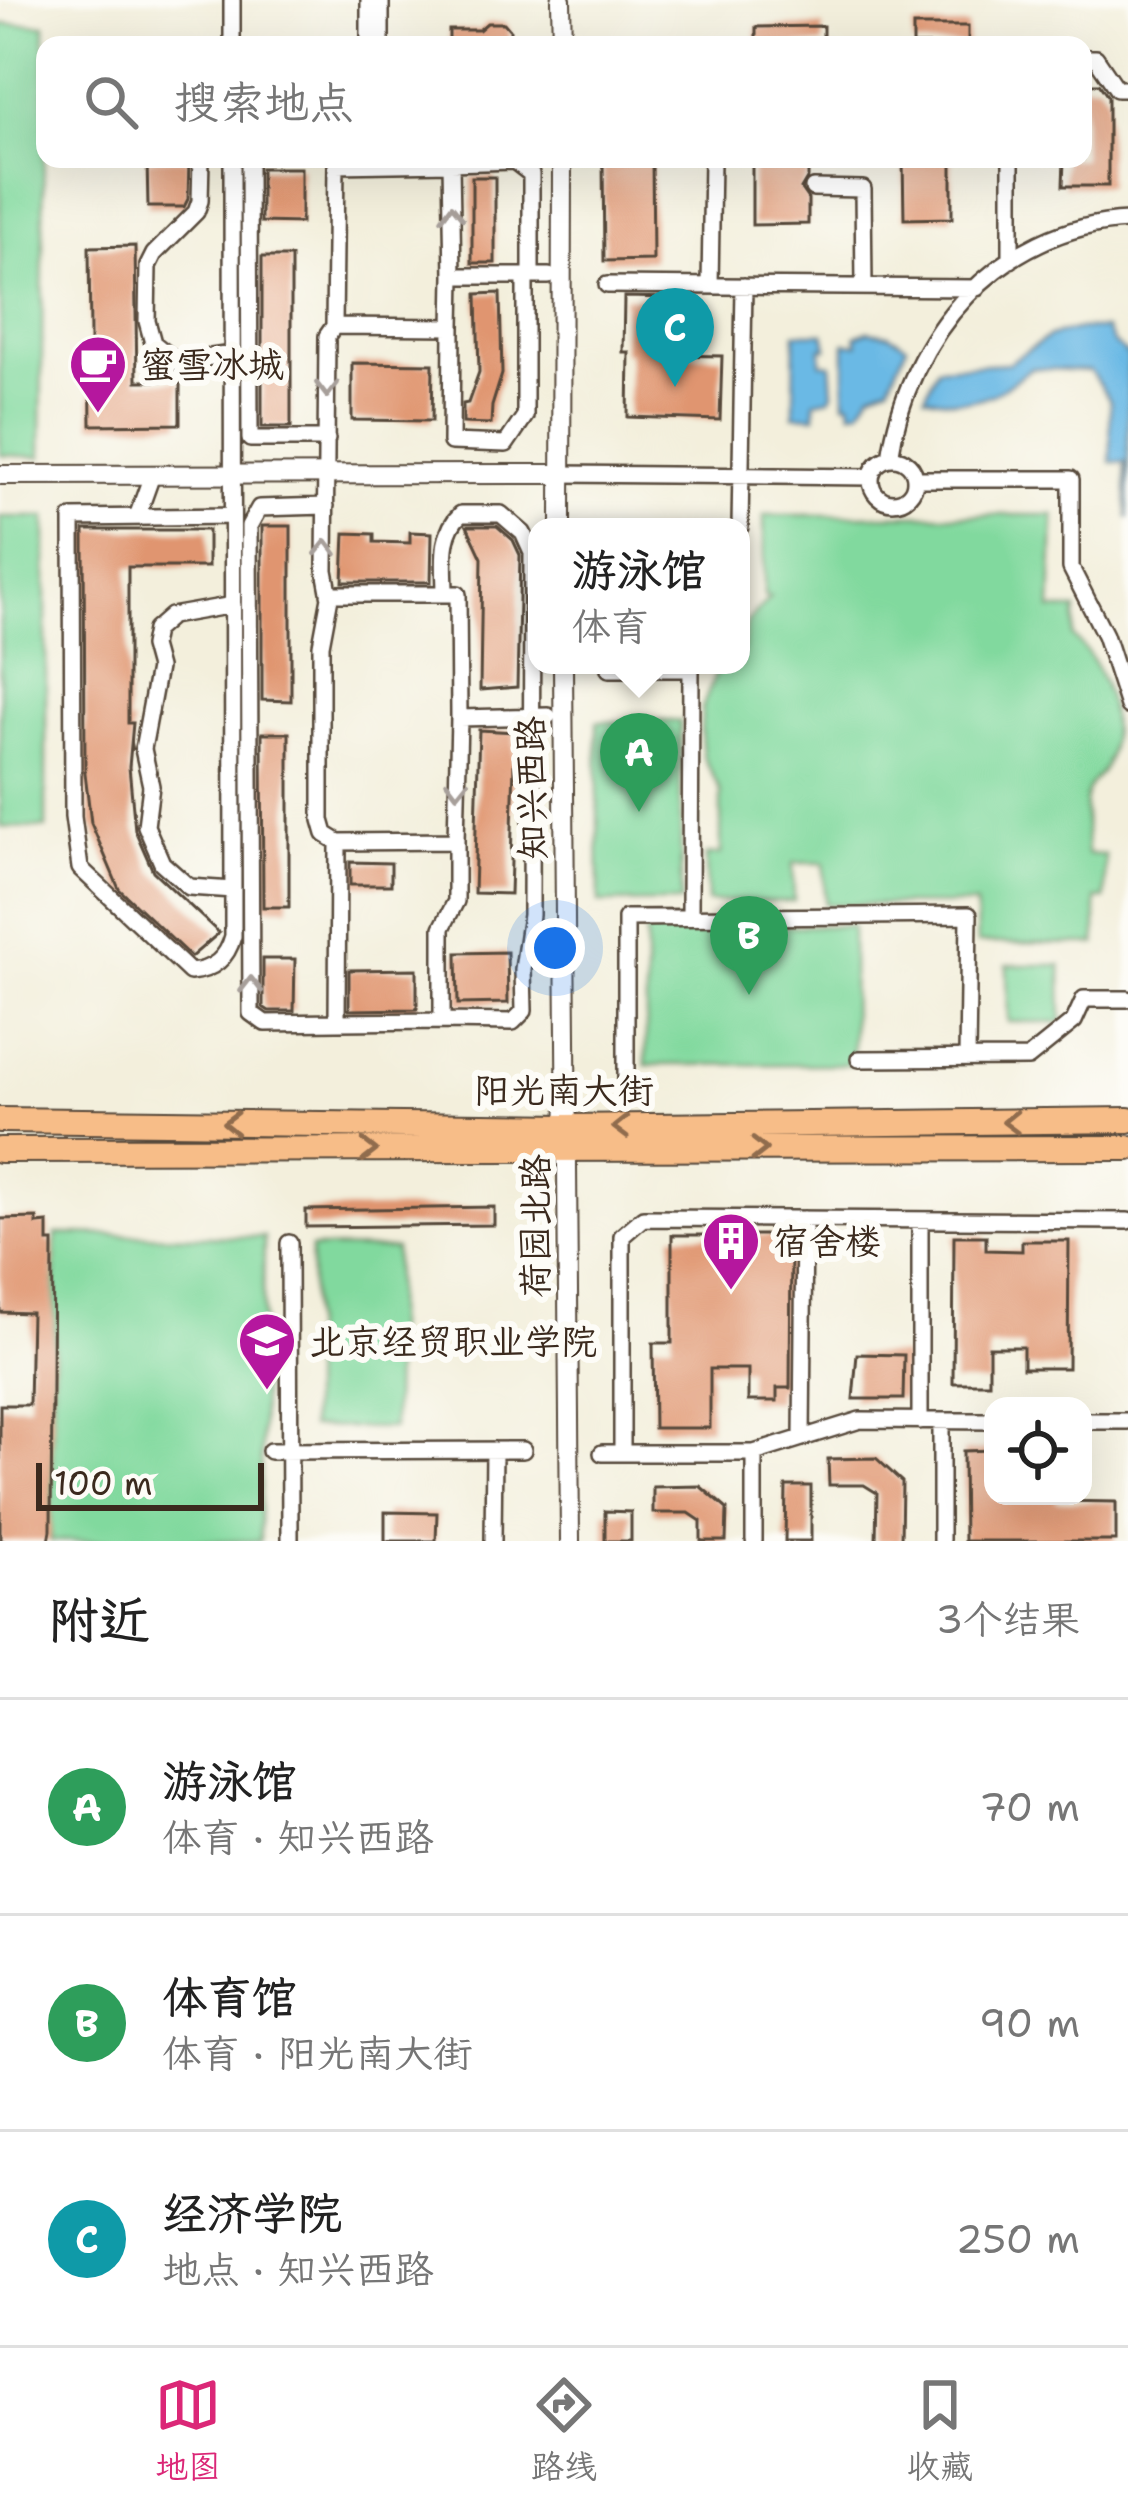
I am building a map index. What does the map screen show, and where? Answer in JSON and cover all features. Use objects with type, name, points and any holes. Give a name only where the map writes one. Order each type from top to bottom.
[{"type":"main road","name":"阳光南大街","points":[[0,1120],[567,1138],[1128,1148]]},
{"type":"main road","name":"阳光南大街","points":[[0,1150],[1128,1120]]},
{"type":"street","points":[[232,0],[232,36]]},
{"type":"street","points":[[369,0],[369,36]]},
{"type":"street","points":[[381,0],[381,36]]},
{"type":"street","points":[[561,0],[562,36]]},
{"type":"street","points":[[1092,58],[1117,89],[1128,89]]},
{"type":"street","points":[[200,168],[196,212],[148,266],[147,321],[153,343],[177,362],[232,354]]},
{"type":"street","points":[[232,168],[233,936],[230,950],[206,971],[190,972],[80,868],[73,817],[72,518],[232,516]]},
{"type":"street","points":[[249,168],[250,439],[328,439]]},
{"type":"street","points":[[336,168],[334,326],[327,336],[329,594],[321,645],[321,820],[325,834],[338,842],[456,841]]},
{"type":"street","points":[[451,168],[451,442],[506,444],[525,416],[535,276],[531,174],[523,168]]},
{"type":"street","points":[[561,518],[562,168]]},
{"type":"street","points":[[710,286],[712,168]]},
{"type":"street","points":[[1011,168],[1011,260]]},
{"type":"street","points":[[813,188],[863,189],[863,287]]},
{"type":"street","points":[[890,458],[895,422],[923,351],[946,318],[1011,260],[1044,242],[1078,229],[1128,221]]},
{"type":"street","points":[[453,276],[535,276]]},
{"type":"street","points":[[607,285],[977,288]]},
{"type":"street","points":[[740,518],[744,286]]},
{"type":"street","points":[[334,326],[452,327]]},
{"type":"street","points":[[890,458],[910,465],[915,479],[911,493],[892,502],[879,497],[871,477],[877,464],[890,458]]},
{"type":"street","points":[[0,475],[871,477]]},
{"type":"street","points":[[137,517],[152,475]]},
{"type":"street","points":[[915,479],[1071,479],[1071,568],[1110,647],[1128,706]]},
{"type":"street","points":[[326,506],[259,508],[249,526],[251,1013],[265,1023],[513,1022],[524,1011],[540,717],[538,674]]},
{"type":"street","points":[[445,594],[446,538],[461,514],[501,514],[523,533],[528,544]]},
{"type":"street","points":[[329,594],[458,594],[456,901],[442,928],[442,1021]]},
{"type":"street","points":[[233,605],[171,616],[155,630],[152,646],[158,668],[143,749],[151,786],[146,826],[162,862],[189,887],[233,890]]},
{"type":"street","name":"知兴西路","points":[[562,674],[567,1138]]},
{"type":"street","points":[[690,674],[690,917]]},
{"type":"street","points":[[459,718],[540,717]]},
{"type":"street","points":[[337,1022],[338,842]]},
{"type":"street","points":[[626,1083],[626,918],[969,915],[968,1058]]},
{"type":"street","points":[[860,1059],[1028,1058],[1074,1021],[1084,999],[1128,999]]},
{"type":"street","name":"荷园北路","points":[[567,1138],[570,1541]]},
{"type":"street","points":[[622,1453],[622,1236],[643,1218],[1128,1221]]},
{"type":"street","points":[[802,1438],[804,1219]]},
{"type":"street","points":[[920,1220],[920,1421]]},
{"type":"street","points":[[290,1243],[290,1541]]},
{"type":"street","points":[[602,1453],[754,1453],[860,1420],[984,1421]]},
{"type":"street","points":[[941,1421],[941,1541]]},
{"type":"street","points":[[1092,1421],[1128,1421]]},
{"type":"street","points":[[493,1541],[494,1450]]},
{"type":"street","points":[[270,1451],[523,1450]]},
{"type":"street","points":[[754,1453],[754,1541]]},
{"type":"green space","points":[[0,24],[45,25],[45,36],[36,36],[36,168],[44,168],[41,457],[0,455]]},
{"type":"green space","points":[[764,515],[1054,515],[1051,610],[1076,610],[1073,637],[1102,679],[1111,714],[1110,750],[1085,803],[1087,854],[1105,855],[1105,899],[1096,899],[1096,944],[977,943],[976,905],[825,904],[824,863],[793,863],[794,901],[707,902],[706,855],[721,854],[721,792],[703,756],[702,708],[715,674],[750,674],[750,619],[770,597],[764,596]]},
{"type":"green space","points":[[0,517],[46,517],[46,828],[0,827]]},
{"type":"green space","points":[[680,721],[681,902],[599,903],[597,722]]},
{"type":"green space","points":[[852,926],[853,1064],[646,1065],[646,927]]},
{"type":"green space","points":[[1007,965],[1061,965],[1062,1022],[1008,1022]]},
{"type":"green space","points":[[56,1234],[264,1237],[260,1541],[51,1541]]},
{"type":"green space","points":[[311,1248],[395,1249],[393,1428],[310,1427]]},
{"type":"water","points":[[1106,329],[1128,355],[1128,519],[1125,462],[1111,462],[1110,401],[1090,371],[1031,368],[982,398],[957,401],[925,396],[938,367],[1008,363],[1050,336]]},
{"type":"water","points":[[868,331],[888,334],[907,345],[889,385],[871,392],[860,410],[851,411],[850,402],[845,402],[845,343],[858,344],[856,336]]},
{"type":"water","points":[[795,333],[824,333],[827,348],[821,348],[821,363],[831,364],[833,393],[815,401],[815,416],[794,415]]},
{"type":"building","points":[[487,23],[504,23],[510,36],[449,36],[449,30],[479,30]]},
{"type":"building","points":[[823,26],[823,36],[756,36],[756,27]]},
{"type":"building","points":[[913,26],[968,26],[968,36],[913,36]]},
{"type":"building","points":[[1092,84],[1099,84],[1108,97],[1108,186],[1063,186],[1064,168],[1092,168]]},
{"type":"building","points":[[147,168],[189,168],[184,207],[148,207]]},
{"type":"building","points":[[261,168],[301,168],[301,223],[261,222]]},
{"type":"building","points":[[603,168],[652,168],[653,260],[604,261]]},
{"type":"building","points":[[752,168],[808,168],[801,189],[808,199],[808,224],[752,225]]},
{"type":"building","points":[[903,168],[952,168],[952,218],[904,219]]},
{"type":"building","points":[[472,177],[495,177],[495,263],[472,263]]},
{"type":"building","points":[[135,246],[137,381],[180,381],[180,424],[91,425],[89,247]]},
{"type":"building","points":[[262,257],[291,257],[291,427],[262,427]]},
{"type":"building","points":[[500,293],[502,374],[491,424],[463,423],[463,404],[468,403],[479,372],[477,294]]},
{"type":"building","points":[[624,297],[671,298],[670,355],[722,356],[720,420],[628,417]]},
{"type":"building","points":[[352,363],[433,364],[432,421],[352,420]]},
{"type":"building","points":[[262,526],[291,526],[291,701],[262,700]]},
{"type":"building","points":[[467,526],[497,526],[513,540],[520,555],[517,687],[480,690],[482,558]]},
{"type":"building","points":[[84,530],[208,530],[208,567],[128,567],[128,723],[133,723],[129,767],[135,830],[153,871],[219,933],[191,957],[119,889],[91,823],[85,773]]},
{"type":"building","points":[[410,532],[432,533],[431,582],[343,582],[345,533],[374,534],[374,542],[410,543]]},
{"type":"building","points":[[479,730],[515,732],[510,894],[474,893]]},
{"type":"building","points":[[262,733],[289,733],[289,907],[263,907]]},
{"type":"building","points":[[350,862],[391,863],[391,885],[350,885]]},
{"type":"building","points":[[507,952],[508,1003],[458,1004],[457,953]]},
{"type":"building","points":[[263,959],[295,959],[294,1011],[263,1007]]},
{"type":"building","points":[[417,969],[417,1009],[349,1010],[349,970]]},
{"type":"building","points":[[494,1207],[494,1225],[306,1227],[306,1210]]},
{"type":"building","points":[[37,1218],[37,1224],[48,1223],[48,1242],[53,1242],[51,1530],[49,1541],[0,1541],[0,1405],[29,1405],[31,1313],[0,1312],[0,1219]]},
{"type":"building","name":"宿舍楼","points":[[672,1235],[775,1235],[775,1242],[791,1242],[790,1388],[777,1388],[777,1401],[748,1401],[748,1369],[710,1369],[710,1428],[654,1428],[653,1343],[672,1343]]},
{"type":"building","points":[[954,1236],[986,1236],[986,1250],[1022,1251],[1022,1241],[1069,1241],[1068,1368],[1023,1368],[1023,1347],[989,1347],[989,1383],[953,1383]]},
{"type":"building","points":[[857,1354],[904,1355],[903,1399],[853,1399]]},
{"type":"building","points":[[984,1450],[984,1505],[1116,1502],[1116,1541],[964,1541],[963,1451]]},
{"type":"building","points":[[876,1458],[902,1482],[901,1541],[876,1541],[877,1493],[864,1485],[829,1485],[828,1459]]},
{"type":"building","points":[[700,1486],[727,1509],[726,1541],[701,1541],[701,1521],[689,1513],[653,1513],[653,1487]]},
{"type":"building","points":[[786,1486],[811,1486],[811,1541],[785,1541]]},
{"type":"building","points":[[605,1511],[631,1512],[631,1541],[605,1541]]},
{"type":"building","points":[[385,1512],[437,1513],[436,1541],[385,1541]]},
{"type":"place","name":"经济学院","points":[[675,387]]},
{"type":"place","name":"蜜雪冰城","points":[[98,415]]},
{"type":"place","name":"游泳馆","points":[[639,812]]},
{"type":"place","name":"体育馆","points":[[749,995]]},
{"type":"place","name":"宿舍楼","points":[[731,1292]]},
{"type":"place","name":"北京经贸职业学院","points":[[267,1392]]}]
